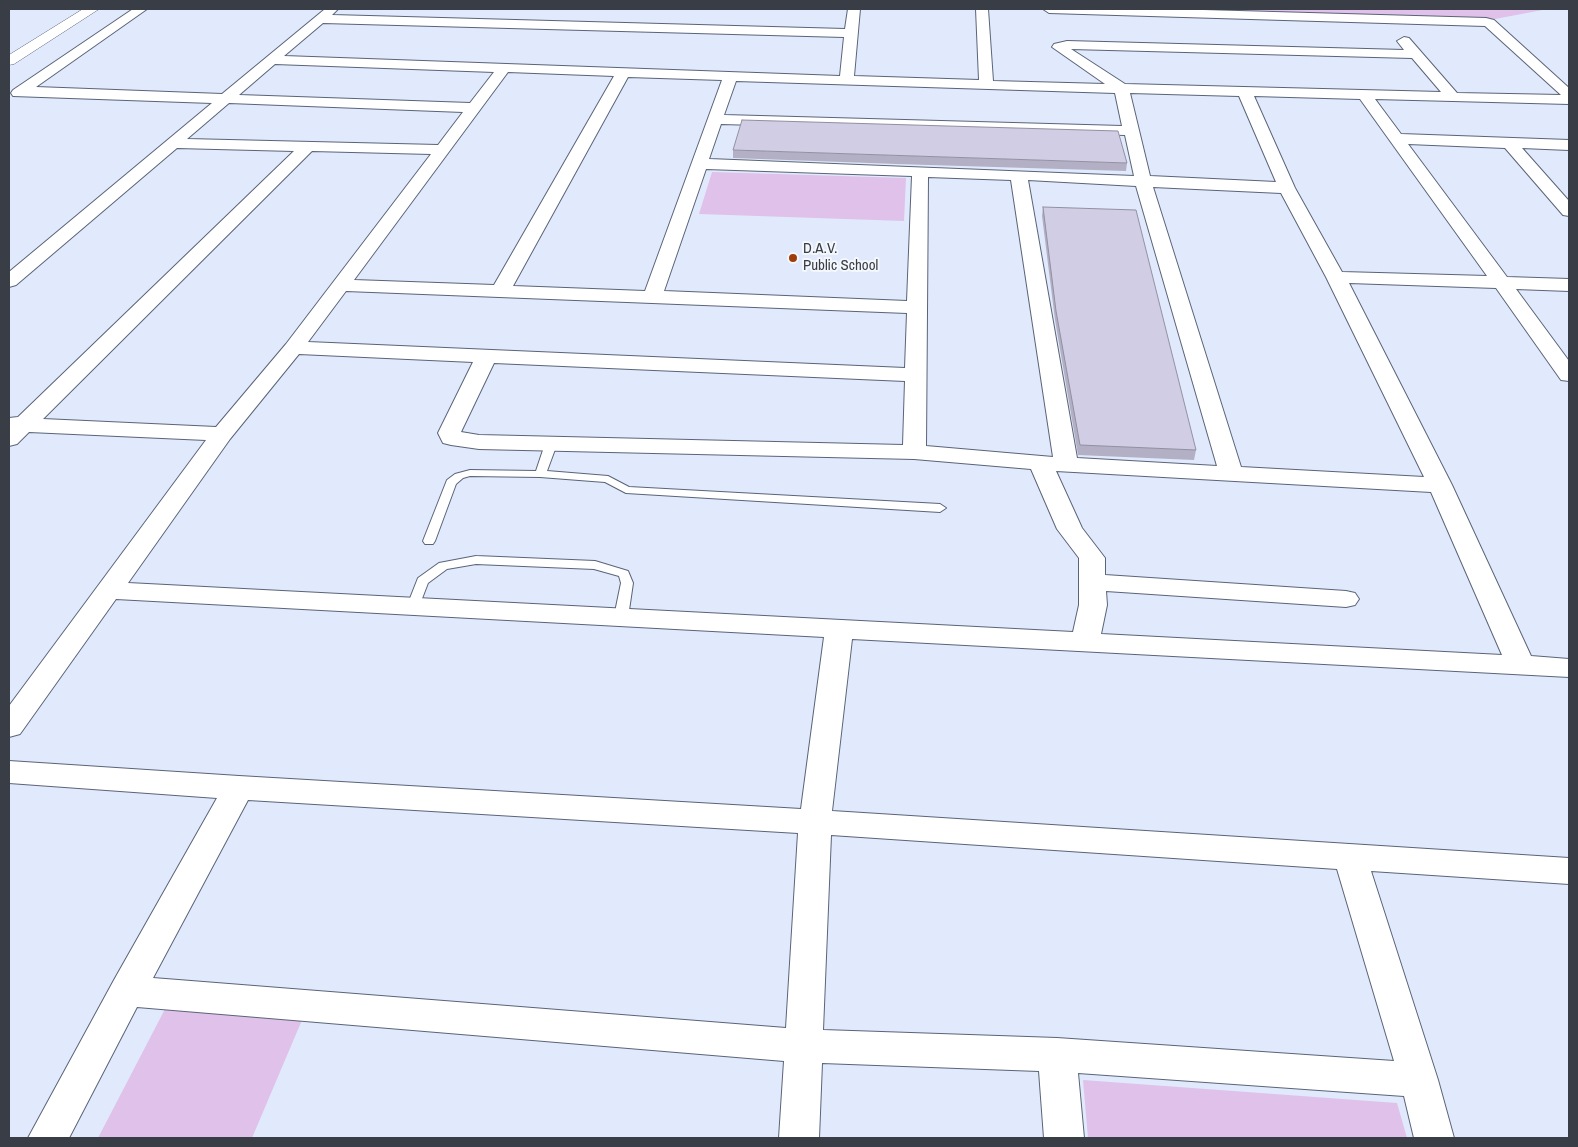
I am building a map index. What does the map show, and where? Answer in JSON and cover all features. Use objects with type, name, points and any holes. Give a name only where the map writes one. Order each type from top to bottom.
[{"type":"street","points":[[9,47],[70,9]]},
{"type":"street","points":[[9,61],[92,9]]},
{"type":"street","points":[[15,95],[140,9]]},
{"type":"street","points":[[846,80],[854,9]]},
{"type":"street","points":[[982,9],[986,85]]},
{"type":"street","points":[[1049,9],[1386,18],[1490,23],[1569,95]]},
{"type":"street","points":[[1092,10],[1097,36]]},
{"type":"street","points":[[9,281],[326,14],[851,33]]},
{"type":"street","points":[[1386,18],[1414,54],[1454,97]]},
{"type":"street","points":[[1231,473],[1143,180],[1121,88],[1059,48],[1097,36],[1414,54]]},
{"type":"street","points":[[272,60],[986,85],[1569,100]]},
{"type":"street","points":[[9,727],[222,434],[293,348],[505,68]]},
{"type":"street","points":[[500,292],[624,71]]},
{"type":"street","points":[[652,297],[731,75]]},
{"type":"street","points":[[1245,92],[1287,188],[1336,277],[1440,485],[1521,665]]},
{"type":"street","points":[[15,95],[226,99],[474,108]]},
{"type":"street","points":[[1365,96],[1569,375]]},
{"type":"street","points":[[715,119],[1131,131]]},
{"type":"street","points":[[1396,139],[1569,146]]},
{"type":"street","points":[[172,144],[442,150]]},
{"type":"street","points":[[1510,144],[1549,186],[1569,211]]},
{"type":"street","points":[[13,430],[307,147]]},
{"type":"street","points":[[699,164],[1143,180],[1287,188]]},
{"type":"street","points":[[914,452],[920,172]]},
{"type":"street","points":[[1019,175],[1066,465]]},
{"type":"street","points":[[1549,186],[1569,187]]},
{"type":"street","points":[[1336,277],[1569,285]]},
{"type":"street","points":[[340,285],[917,307]]},
{"type":"street","points":[[1542,339],[1569,340]]},
{"type":"street","points":[[293,348],[916,375]]},
{"type":"street","points":[[487,356],[450,436],[455,439],[479,442],[914,452],[1066,465],[1440,485]]},
{"type":"street","points":[[13,430],[222,434]]},
{"type":"street","points":[[1040,463],[1070,529],[1092,558],[1093,605],[1085,642]]},
{"type":"street","points":[[1092,582],[1346,599]]},
{"type":"street","points":[[109,590],[1569,668]]},
{"type":"street","points":[[799,1138],[815,822],[839,629]]},
{"type":"street","points":[[9,772],[1569,871]]},
{"type":"street","points":[[48,1138],[239,788]]},
{"type":"street","points":[[1350,857],[1419,1080],[1434,1138]]},
{"type":"street","points":[[127,991],[803,1046],[1057,1055],[1419,1080]]},
{"type":"street","points":[[1057,1055],[1064,1138]]},
{"type":"lane","points":[[540,474],[551,444]]},
{"type":"lane","points":[[429,541],[451,482],[459,476],[470,473],[540,474],[608,479],[626,490],[940,508]]},
{"type":"lane","points":[[412,606],[422,580],[443,566],[476,560],[595,565],[624,574],[627,583],[621,617]]},
{"type":"shaded area","points":[[1110,9],[1548,9],[1495,19]]},
{"type":"shaded area","points":[[712,172],[906,178],[904,221],[699,214]]},
{"type":"shaded area","points":[[165,1009],[302,1020],[252,1138],[98,1138]]},
{"type":"shaded area","points":[[1083,1080],[1397,1103],[1407,1138],[1088,1138]]},
{"type":"building","points":[[742,120],[1118,131],[1127,163],[733,150]]},
{"type":"building","points":[[1043,207],[1136,210],[1196,450],[1080,445],[1056,311]]},
{"type":"place","name":"D.A.V. Public School","points":[[793,258]]}]
